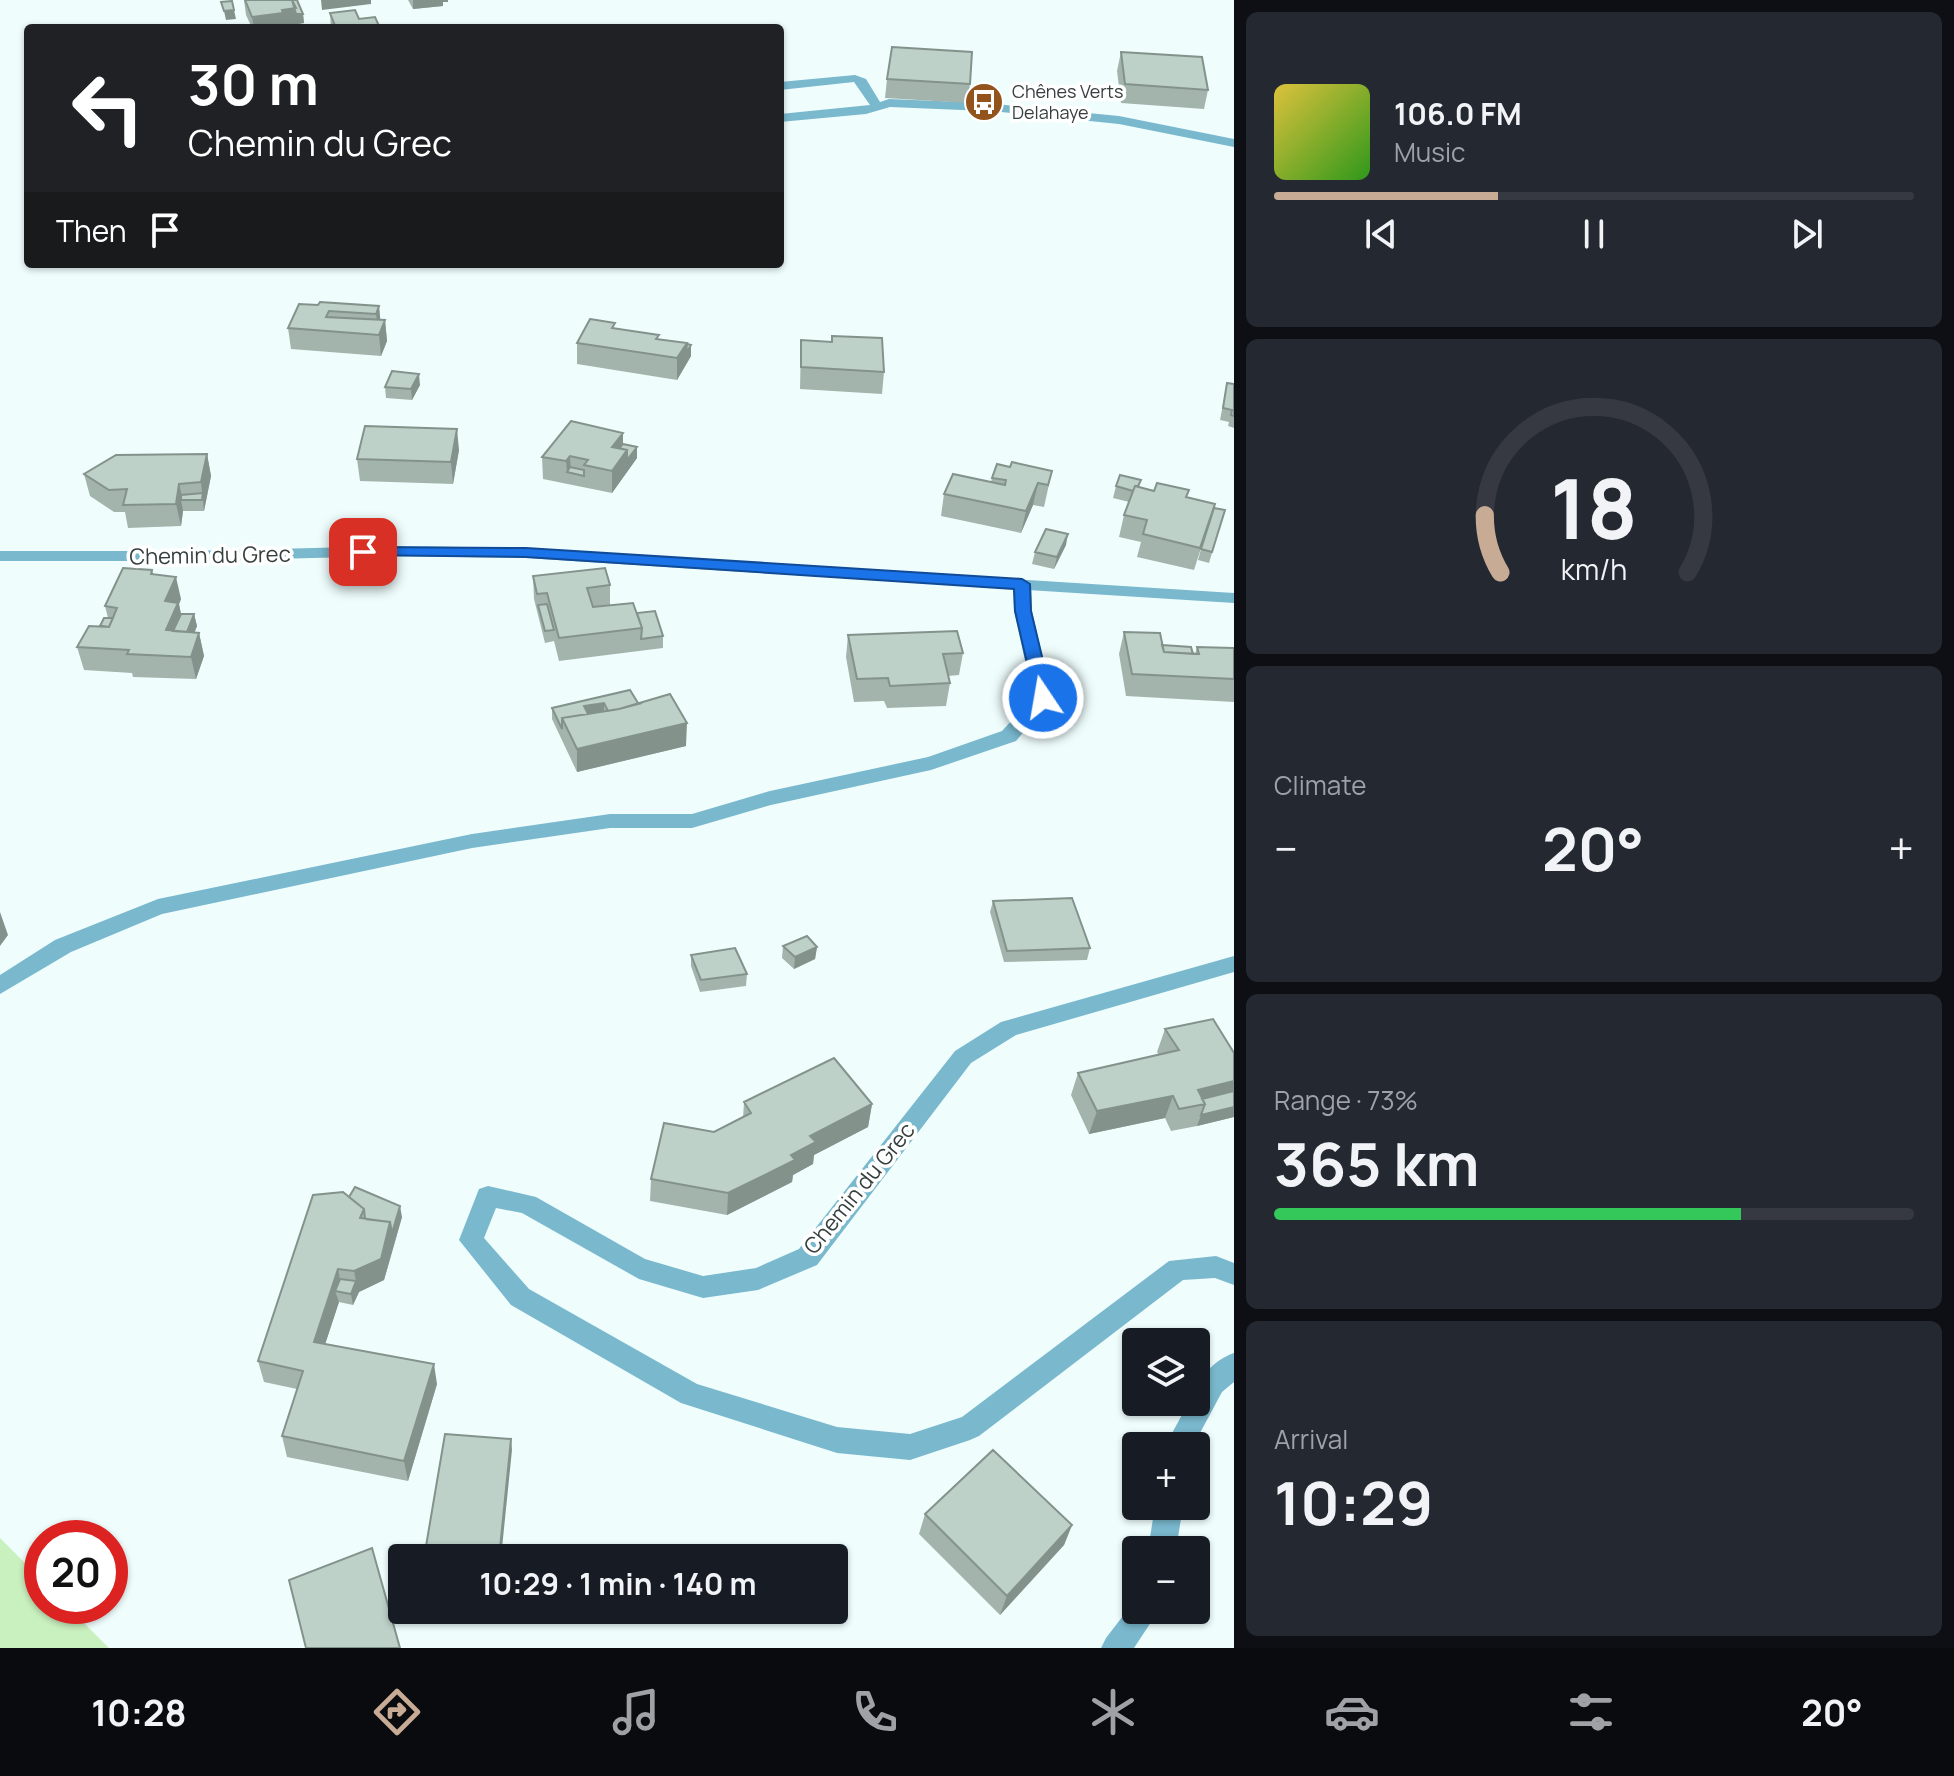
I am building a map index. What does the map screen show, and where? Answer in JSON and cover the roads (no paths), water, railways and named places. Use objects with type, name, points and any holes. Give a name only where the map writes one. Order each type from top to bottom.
[{"type":"street","points":[[784,86],[855,78],[862,81],[876,105]]},
{"type":"street","points":[[784,118],[866,110],[889,103],[986,107],[1119,120],[1234,143]]},
{"type":"street","name":"Chemin du Grec","points":[[0,556],[190,556],[392,551],[526,553],[1234,598]]},
{"type":"street","points":[[0,986],[63,946],[158,907],[472,841],[610,821],[692,821],[770,798],[931,763],[1009,736],[1043,698],[1023,611],[1022,584]]},
{"type":"street","name":"Chemin du Grec","points":[[1234,964],[1009,1028],[963,1057],[808,1257],[758,1279],[703,1287],[639,1268],[527,1204],[488,1196],[471,1240],[520,1297],[690,1394],[837,1440],[910,1447],[970,1427],[1178,1269],[1216,1267],[1234,1274]]},
{"type":"street","points":[[1187,1432],[1213,1383],[1234,1365]]},
{"type":"street","points":[[1116,1648],[1134,1624]]},
{"type":"place","name":"Chênes Verts Delahaye","points":[[984,102]]}]
